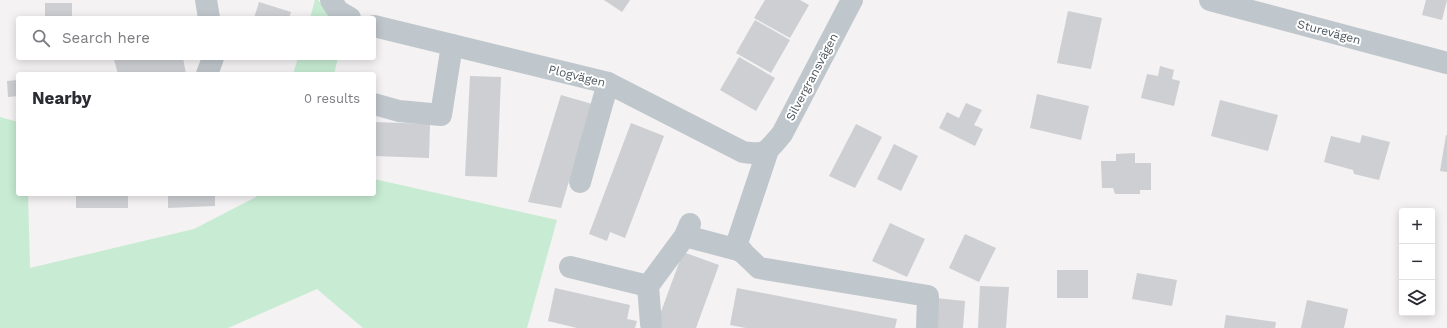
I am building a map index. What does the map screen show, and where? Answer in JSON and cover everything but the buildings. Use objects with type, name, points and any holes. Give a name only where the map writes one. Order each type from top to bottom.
[{"type":"street","points":[[206,0],[209,16]]},
{"type":"street","name":"Silvergransvägen","points":[[768,150],[782,134],[852,0]]},
{"type":"street","name":"Sturevägen","points":[[1210,0],[1447,63]]},
{"type":"street","name":"Plogvägen","points":[[376,26],[608,83],[743,152],[758,154],[768,150]]},
{"type":"street","points":[[376,105],[399,111],[441,115],[452,45]]},
{"type":"street","points":[[208,72],[212,60]]},
{"type":"street","points":[[580,182],[608,83]]},
{"type":"street","points":[[768,150],[736,246],[759,268],[928,296],[927,328]]},
{"type":"street","points":[[651,324],[648,286],[688,230],[742,251]]},
{"type":"street","points":[[570,267],[648,286]]},
{"type":"green space","points":[[315,0],[318,0],[331,16],[311,16]]},
{"type":"green space","points":[[297,60],[338,60],[334,72],[294,72]]},
{"type":"green space","points":[[0,117],[16,121],[16,196],[28,196],[30,268],[194,229],[256,196],[376,196],[376,179],[557,220],[527,328],[363,328],[317,289],[228,328],[0,328]]}]
